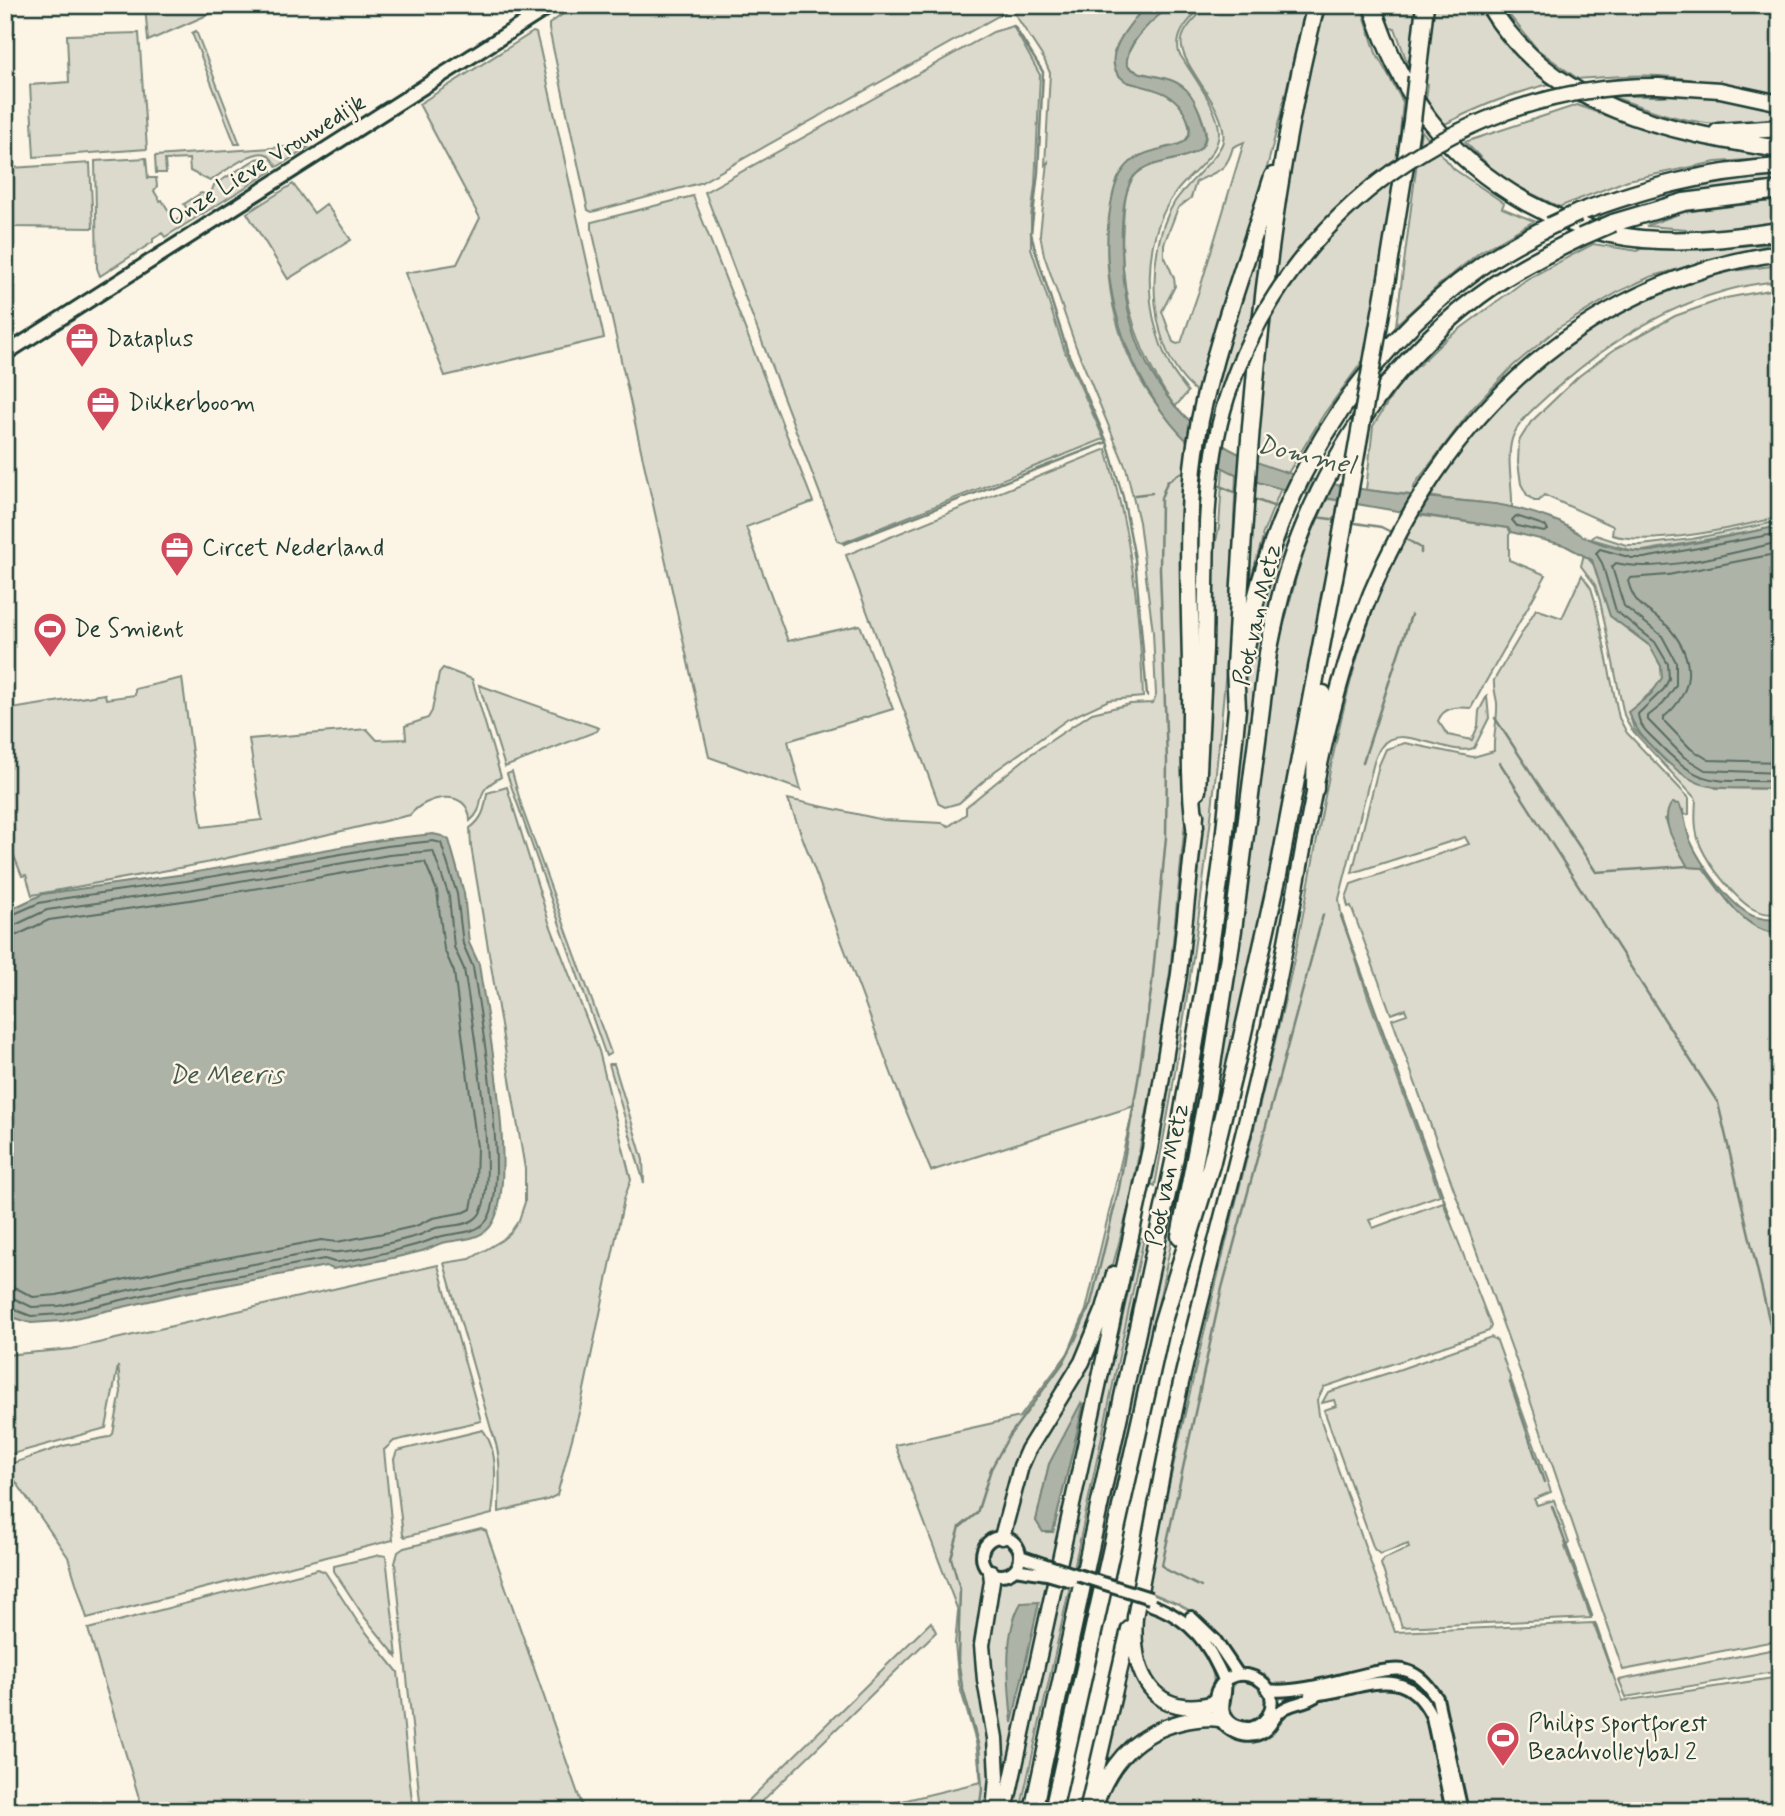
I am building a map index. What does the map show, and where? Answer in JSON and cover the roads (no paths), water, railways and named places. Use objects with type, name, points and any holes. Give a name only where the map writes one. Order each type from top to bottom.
[{"type":"highway","points":[[1033,1811],[1175,1157],[1215,911],[1237,709],[1235,667],[1244,522],[1264,286],[1287,134],[1316,5]]},
{"type":"highway","points":[[1372,5],[1389,51],[1416,102],[1452,149],[1492,182],[1540,210],[1611,235],[1687,241],[1748,237],[1780,231]]},
{"type":"highway","points":[[1053,1811],[1162,1324],[1211,1165],[1280,862],[1337,562],[1403,188],[1425,5]]},
{"type":"highway","points":[[1489,5],[1519,45],[1555,79],[1592,100],[1624,114],[1710,138],[1780,149]]},
{"type":"highway","name":"Poot van Metz","points":[[1133,1227],[1150,1149],[1179,974],[1195,826],[1205,649],[1209,488],[1227,398],[1262,318],[1287,277],[1315,241],[1343,212],[1404,163],[1482,120],[1535,102],[1573,93],[1615,88],[1659,86],[1720,90],[1780,103]]},
{"type":"highway","points":[[1681,129],[1727,132],[1780,128]]},
{"type":"highway","points":[[1195,826],[1191,793],[1188,595],[1189,500],[1197,439],[1225,323],[1287,134]]},
{"type":"highway","name":"Poot van Metz","points":[[1237,709],[1251,618],[1275,535],[1299,480],[1332,423],[1380,358],[1426,310],[1482,266],[1513,246],[1578,213],[1627,194],[1673,181],[1737,170],[1780,167]]},
{"type":"highway","name":"Poot van Metz","points":[[1162,1324],[1216,1042],[1268,653],[1277,608],[1298,539],[1321,490],[1356,430],[1394,376],[1460,311],[1497,283],[1539,257],[1613,223],[1684,202],[1780,190]]},
{"type":"highway","points":[[1748,237],[1780,239]]},
{"type":"highway","points":[[1215,1703],[1190,1708],[1168,1702],[1149,1686],[1139,1667],[1134,1636],[1135,1617],[1180,1388],[1269,1028],[1315,789],[1359,625],[1383,567],[1428,483],[1496,397],[1538,359],[1596,317],[1657,287],[1727,264],[1780,253]]},
{"type":"highway","points":[[1315,789],[1316,742],[1337,601],[1337,562]]},
{"type":"highway","points":[[1002,1537],[1021,1466],[1082,1362],[1133,1227]]},
{"type":"highway","points":[[1005,1811],[1133,1227]]},
{"type":"highway","points":[[1087,1811],[1154,1522]]},
{"type":"highway","points":[[991,1572],[992,1581],[982,1644],[995,1738],[997,1777],[994,1811]]},
{"type":"highway","points":[[1094,1811],[1112,1768],[1138,1741],[1155,1731],[1176,1724],[1197,1719],[1223,1718]]},
{"type":"main road","name":"Onze Lieve Vrouwedijk","points":[[5,354],[552,5]]},
{"type":"street","points":[[1015,1569],[1020,1556],[1016,1544],[1002,1537],[991,1540],[982,1553],[984,1564],[991,1572],[1006,1574],[1015,1569],[1048,1570]]},
{"type":"street","points":[[1020,1556],[1048,1570],[1176,1607],[1202,1627],[1226,1654],[1238,1674]]},
{"type":"street","points":[[1149,1601],[1189,1624],[1214,1659],[1226,1688],[1223,1718]]},
{"type":"street","points":[[1268,1689],[1307,1686],[1389,1669],[1404,1670],[1418,1676],[1437,1698],[1442,1713],[1462,1811]]},
{"type":"street","points":[[1238,1674],[1257,1677],[1268,1689],[1275,1711],[1270,1727],[1251,1736],[1231,1731],[1215,1703],[1217,1690],[1224,1681],[1238,1674]]},
{"type":"street","points":[[1275,1711],[1317,1695],[1375,1682],[1400,1684],[1418,1695],[1432,1717],[1452,1811]]},
{"type":"water","points":[[1147,5],[1174,5],[1136,39],[1127,57],[1127,65],[1140,73],[1166,78],[1183,87],[1198,108],[1205,138],[1201,148],[1192,154],[1152,165],[1141,170],[1132,179],[1127,191],[1122,224],[1122,262],[1128,309],[1148,367],[1180,411],[1220,443],[1267,466],[1319,481],[1374,491],[1513,508],[1559,522],[1589,539],[1622,549],[1657,550],[1780,526],[1780,789],[1727,788],[1700,784],[1672,767],[1644,738],[1628,712],[1651,694],[1662,678],[1661,666],[1650,646],[1610,616],[1592,560],[1564,545],[1511,532],[1508,528],[1362,505],[1250,480],[1201,453],[1171,423],[1147,388],[1128,350],[1116,312],[1107,253],[1109,214],[1120,175],[1130,163],[1142,155],[1177,145],[1185,141],[1190,132],[1187,118],[1177,102],[1163,92],[1127,82],[1118,74],[1114,64],[1114,54],[1124,32]]},
{"type":"water","points":[[1672,803],[1679,804],[1690,840],[1717,883],[1744,911],[1760,918],[1780,920],[1780,933],[1767,932],[1756,927],[1727,900],[1703,868],[1688,867],[1668,827],[1668,810]]},
{"type":"water","name":"De Meeris","points":[[433,834],[449,840],[464,893],[469,943],[479,964],[495,1070],[500,1110],[502,1184],[497,1212],[487,1230],[471,1238],[442,1243],[389,1259],[333,1269],[326,1266],[184,1293],[62,1321],[31,1323],[12,1317],[5,1310],[5,912],[43,894]]},
{"type":"water","points":[[1081,1403],[1083,1407],[1053,1532],[1043,1532],[1036,1521],[1049,1464]]},
{"type":"water","points":[[1039,1602],[1012,1723],[1008,1661],[1011,1630],[1021,1603]]},
{"type":"waterway","points":[[1014,26],[1043,72],[1038,172],[1031,233],[1068,353],[1107,442],[1123,497],[1135,559],[1147,696]]},
{"type":"waterway","points":[[844,544],[1107,442]]},
{"type":"waterway","points":[[979,1811],[982,1789],[979,1747],[962,1686],[958,1660],[960,1589],[951,1558],[960,1527],[977,1513],[991,1469],[1009,1436],[1063,1363],[1075,1340],[1091,1303],[1119,1188],[1152,984],[1166,837],[1167,760],[1160,569],[1161,498],[1167,482],[1180,473],[1186,473]]},
{"type":"waterway","points":[[1215,484],[1241,495]]},
{"type":"waterway","points":[[1135,495],[1152,493]]},
{"type":"waterway","points":[[1251,498],[1281,509]]},
{"type":"waterway","points":[[1315,517],[1339,520]]},
{"type":"waterway","points":[[1349,522],[1381,527],[1393,533]]},
{"type":"waterway","points":[[1403,537],[1421,548],[1421,553]]},
{"type":"waterway","points":[[1363,762],[1411,615]]},
{"type":"waterway","points":[[1495,718],[1596,872],[1688,866]]},
{"type":"waterway","points":[[1500,763],[1718,1103],[1780,1366]]},
{"type":"waterway","points":[[1201,1587],[1162,1565],[1222,1288],[1323,915]]},
{"type":"waterway","points":[[1341,916],[1451,1219]]},
{"type":"waterway","points":[[1510,1382],[1544,1482]]},
{"type":"waterway","points":[[1552,1506],[1592,1616]]},
{"type":"waterway","points":[[1595,1623],[1612,1673]]},
{"type":"place","name":"Dataplus","points":[[82,369]]},
{"type":"place","name":"Dikkerboom","points":[[103,433]]},
{"type":"place","name":"Circet Nederland","points":[[177,578]]},
{"type":"place","name":"De Smient","points":[[50,659]]},
{"type":"place","name":"Philips sportforest Beachvolleybal 2","points":[[1503,1768]]},
{"type":"water label","name":"Dommel","points":[[1306,456]]}]
